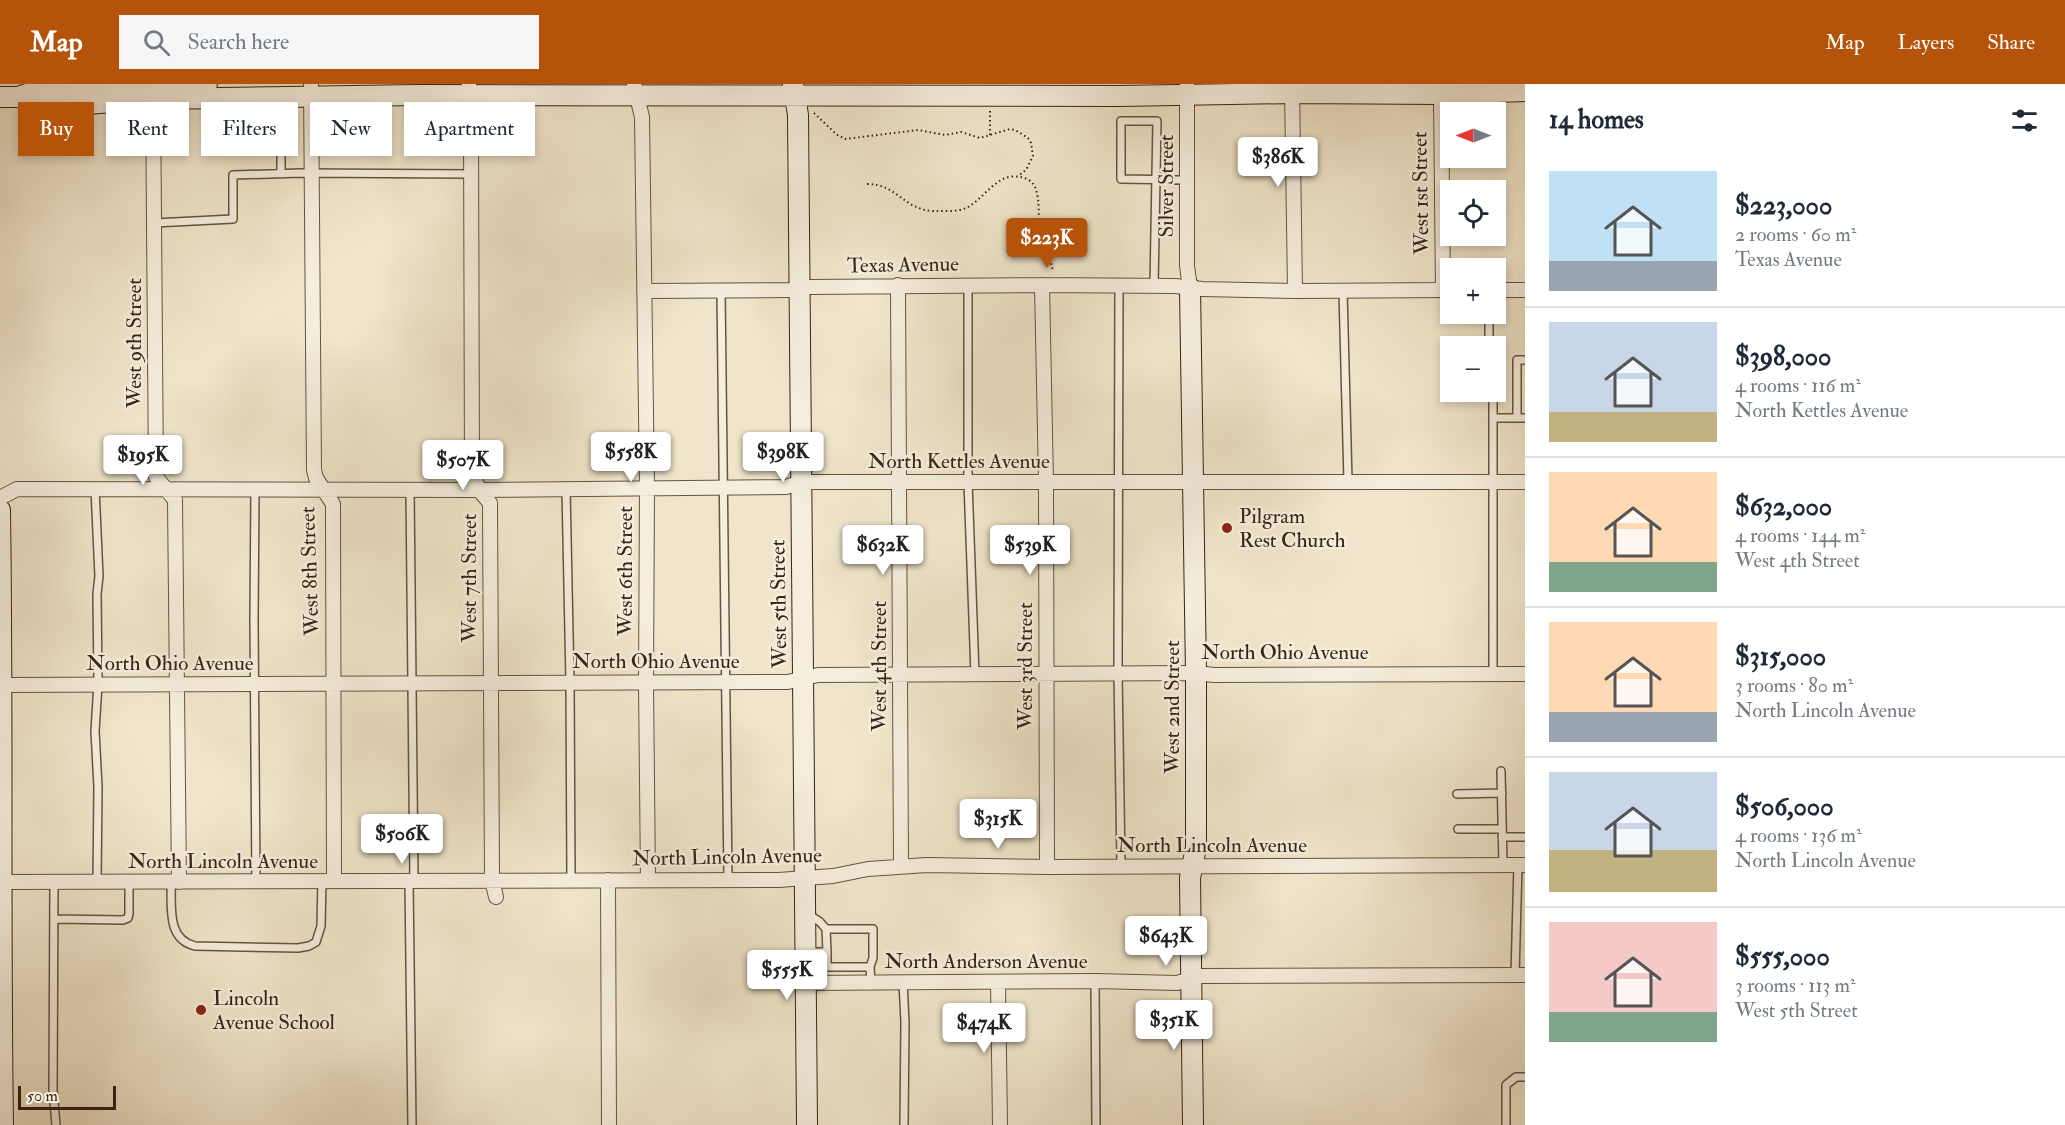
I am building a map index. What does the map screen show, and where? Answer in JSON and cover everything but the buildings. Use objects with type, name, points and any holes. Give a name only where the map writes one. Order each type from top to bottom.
[{"type":"street","points":[[9,97],[46,107],[153,89],[207,84]]},
{"type":"street","points":[[153,89],[635,90],[799,96],[993,95],[1292,88],[1341,95],[1525,91]]},
{"type":"street","points":[[1292,88],[1295,291]]},
{"type":"street","name":"West 9th Street","points":[[153,89],[156,477],[175,500],[177,683],[175,882]]},
{"type":"street","name":"West 7th Street","points":[[469,89],[471,106],[472,472],[479,490],[490,503],[492,880],[496,897]]},
{"type":"street","name":"West 8th Street","points":[[311,90],[314,470],[316,478],[333,504],[334,683],[328,881]]},
{"type":"street","name":"West 6th Street","points":[[635,90],[642,117],[647,487],[648,880]]},
{"type":"street","name":"Silver Street","points":[[1187,90],[1187,266],[1190,288]]},
{"type":"street","name":"West 1st Street","points":[[1441,94],[1446,258]]},
{"type":"street","name":"West 5th Street","points":[[799,96],[807,1125]]},
{"type":"street","name":"Texas Avenue","points":[[644,291],[721,291],[898,285],[1154,286],[1295,291],[1440,291]]},
{"type":"street","name":"West 4th Street","points":[[898,285],[901,866]]},
{"type":"street","name":"West 3rd Street","points":[[1042,285],[1046,482],[1047,867]]},
{"type":"street","name":"West 2nd Street","points":[[1190,288],[1196,673],[1196,847],[1190,879],[1193,1125]]},
{"type":"street","points":[[1506,290],[1525,290]]},
{"type":"street","name":"North Kettles Avenue","points":[[0,498],[17,489],[479,490],[786,486],[802,482],[1525,482]]},
{"type":"street","points":[[0,510],[3,1125]]},
{"type":"street","name":"North Ohio Avenue","points":[[2,685],[788,682],[818,675],[1047,673],[1525,674]]},
{"type":"street","name":"North Lincoln Avenue","points":[[1,882],[779,880],[833,876],[868,868],[901,866],[1521,866]]},
{"type":"street","points":[[608,880],[609,1125]]},
{"type":"street","name":"North Anderson Avenue","points":[[806,982],[1095,981],[1177,984],[1201,976],[1520,975]]},
{"type":"street","points":[[998,982],[1000,1125]]},
{"type":"lane","points":[[1154,286],[1156,179],[1157,121],[1121,121],[1121,179],[1156,179],[1187,180]]},
{"type":"lane","points":[[281,156],[281,174]]},
{"type":"lane","points":[[154,223],[232,219],[233,176],[311,173],[471,174]]},
{"type":"lane","points":[[968,285],[969,482],[975,674]]},
{"type":"lane","points":[[1119,286],[1118,673],[1121,865]]},
{"type":"lane","points":[[721,291],[728,880]]},
{"type":"lane","points":[[1344,291],[1348,481]]},
{"type":"lane","points":[[1494,418],[1521,418],[1517,360],[1525,360]]},
{"type":"lane","points":[[1493,402],[1493,674]]},
{"type":"lane","points":[[566,488],[571,880]]},
{"type":"lane","points":[[95,489],[99,576],[95,731],[98,787],[97,882]]},
{"type":"lane","points":[[255,489],[256,882]]},
{"type":"lane","points":[[410,489],[413,683],[412,1125]]},
{"type":"lane","points":[[1501,771],[1503,866]]},
{"type":"lane","points":[[1457,794],[1502,793]]},
{"type":"lane","points":[[1458,829],[1525,837]]},
{"type":"lane","points":[[1520,975],[1521,866]]},
{"type":"lane","points":[[175,882],[172,919],[181,940],[186,944],[298,948],[316,942],[321,927],[328,881]]},
{"type":"lane","points":[[54,882],[53,1090],[56,1125]]},
{"type":"lane","points":[[54,919],[128,918],[129,882]]},
{"type":"lane","points":[[806,913],[826,929],[827,968],[870,967]]},
{"type":"lane","points":[[826,929],[873,929],[871,982]]},
{"type":"lane","points":[[806,952],[827,952]]},
{"type":"lane","points":[[841,968],[841,982]]},
{"type":"lane","points":[[1095,981],[1096,1125]]},
{"type":"lane","points":[[903,982],[904,1125]]},
{"type":"lane","points":[[1506,1125],[1506,1084],[1516,1077],[1525,1077]]},
{"type":"path","points":[[990,135],[993,95]]},
{"type":"path","points":[[799,96],[836,134],[845,139],[918,130],[945,135],[961,132],[980,138],[1010,129],[1022,132],[1031,143],[1033,156],[1026,170],[1018,176],[1003,179],[965,208],[953,211],[931,211],[917,208],[904,201],[888,187],[867,184]]},
{"type":"path","points":[[1018,176],[1035,186],[1038,202],[1038,243],[1052,262],[1053,275]]},
{"type":"place","name":"Pilgram Rest Church","points":[[1227,528]]},
{"type":"place","name":"Lincoln Avenue School","points":[[201,1010]]}]
